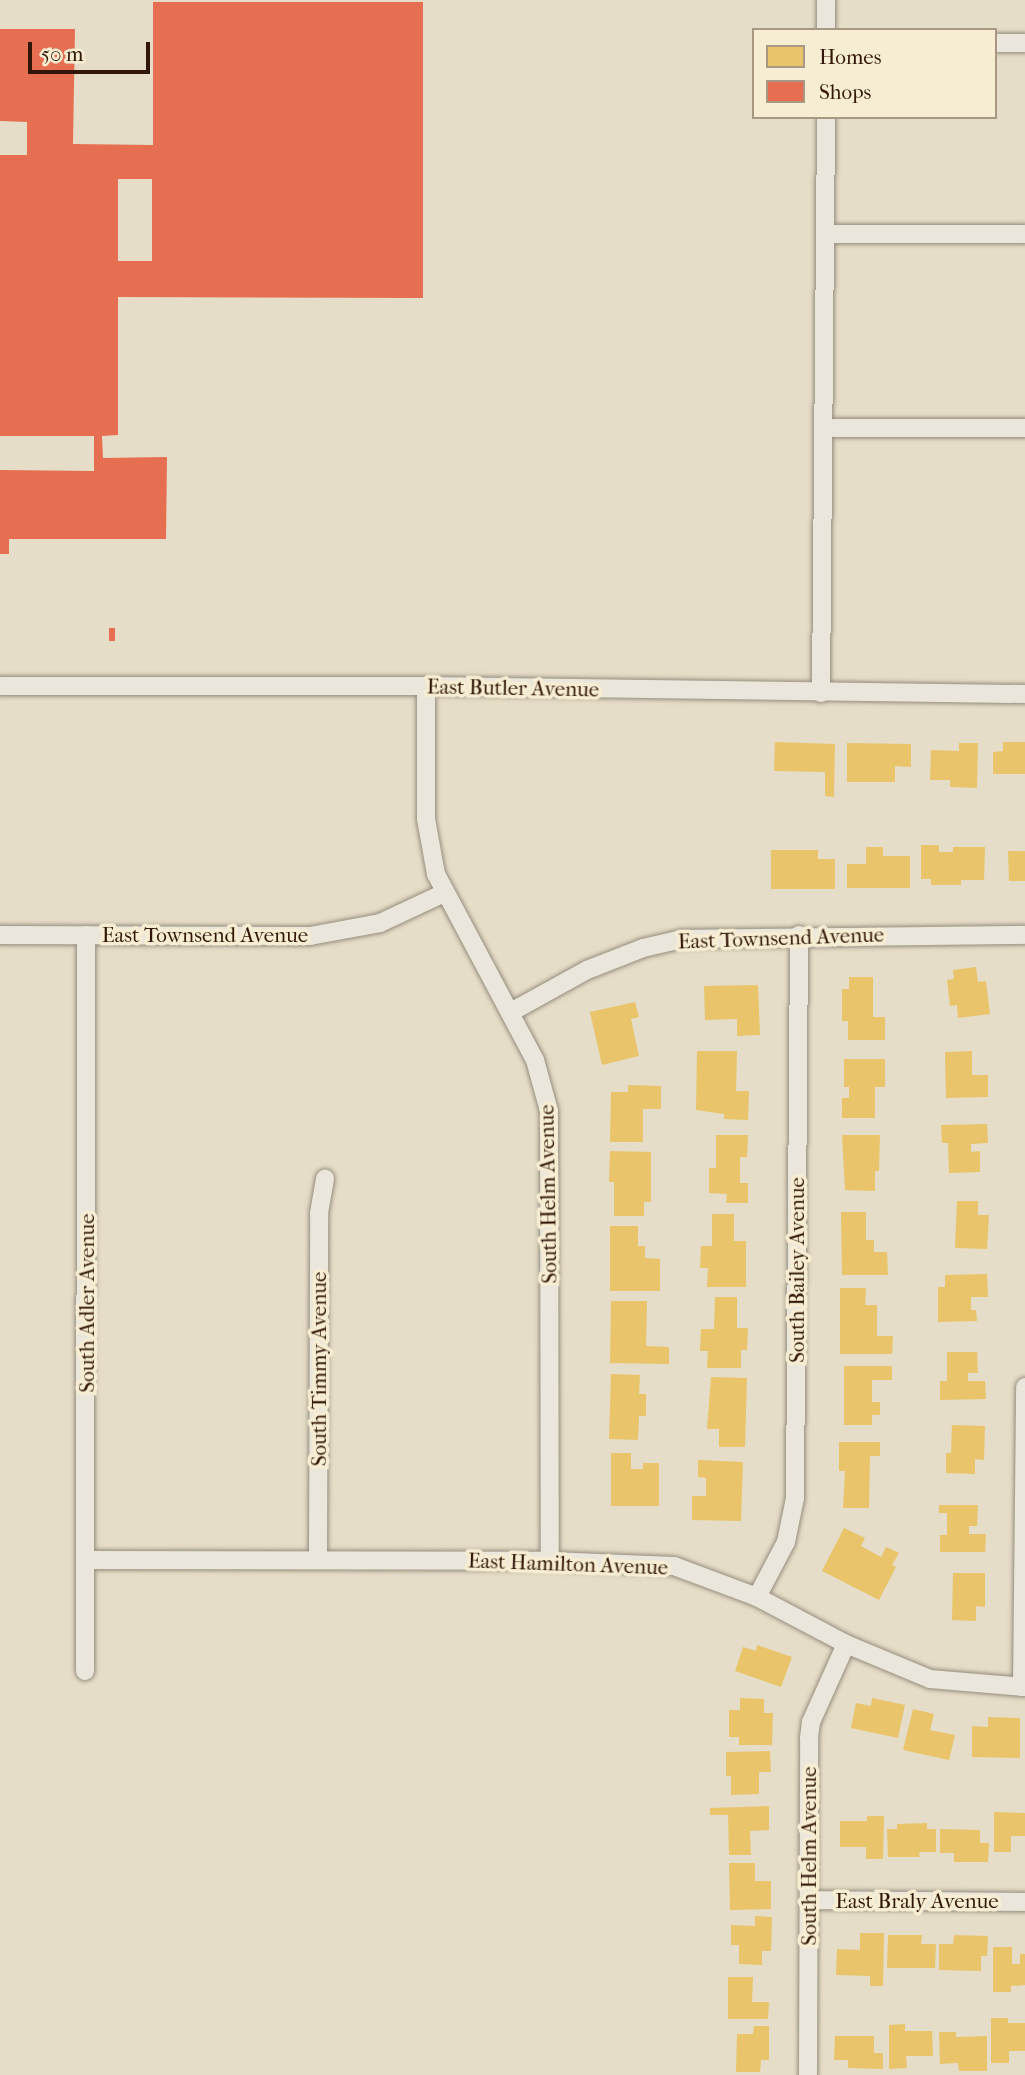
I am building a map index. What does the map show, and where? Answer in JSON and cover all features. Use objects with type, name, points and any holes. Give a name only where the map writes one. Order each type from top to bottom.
[{"type":"street","points":[[826,0],[827,28]]},
{"type":"street","points":[[997,43],[1025,43]]},
{"type":"street","points":[[821,693],[826,119]]},
{"type":"street","points":[[825,234],[1025,234]]},
{"type":"street","points":[[823,428],[1025,428]]},
{"type":"street","name":"East Butler Avenue","points":[[0,686],[426,686],[1025,694]]},
{"type":"street","name":"South Helm Avenue","points":[[426,686],[426,819],[431,856],[444,893],[535,1060],[549,1111],[550,1561]]},
{"type":"street","name":"East Townsend Avenue","points":[[0,935],[335,934],[380,923],[444,893]]},
{"type":"street","name":"South Adler Avenue","points":[[85,1671],[86,934]]},
{"type":"street","name":"East Townsend Avenue","points":[[511,1012],[587,970],[643,948],[701,936],[1025,934]]},
{"type":"street","name":"South Bailey Avenue","points":[[757,1597],[786,1542],[795,1499],[799,935]]},
{"type":"street","name":"South Timmy Avenue","points":[[318,1560],[319,1213],[324,1179]]},
{"type":"street","points":[[1023,1687],[1025,1387]]},
{"type":"street","name":"East Hamilton Avenue","points":[[87,1560],[550,1561],[674,1566],[757,1597],[846,1644],[930,1679],[1023,1687]]},
{"type":"street","name":"South Helm Avenue","points":[[808,2075],[809,1738],[811,1722],[846,1644]]},
{"type":"street","name":"East Braly Avenue","points":[[809,1900],[1025,1902]]},
{"type":"building: Homes","points":[[775,742],[835,744],[834,797],[825,796],[825,772],[774,771]]},
{"type":"building: Homes","points":[[1003,742],[1025,742],[1025,774],[993,774],[993,752],[1003,751]]},
{"type":"building: Homes","points":[[847,743],[911,744],[911,767],[895,766],[895,782],[847,782]]},
{"type":"building: Homes","points":[[959,743],[978,743],[977,788],[950,787],[950,780],[930,780],[931,750],[959,751]]},
{"type":"building: Homes","points":[[921,845],[939,845],[939,852],[953,852],[953,847],[985,847],[984,880],[961,880],[961,885],[931,885],[931,879],[921,879]]},
{"type":"building: Homes","points":[[866,847],[883,847],[883,856],[910,856],[910,888],[847,888],[847,864],[866,864]]},
{"type":"building: Homes","points":[[771,850],[818,850],[818,859],[835,859],[835,889],[771,889]]},
{"type":"building: Homes","points":[[1008,851],[1025,851],[1025,881],[1009,881]]},
{"type":"building: Homes","points":[[976,967],[978,982],[986,981],[990,1014],[958,1018],[957,1005],[950,1006],[947,980],[954,979],[953,970]]},
{"type":"building: Homes","points":[[849,977],[873,977],[873,1017],[885,1017],[885,1040],[848,1040],[848,1021],[842,1021],[842,989],[849,989]]},
{"type":"building: Homes","points":[[758,985],[760,1035],[737,1036],[737,1019],[705,1020],[704,986]]},
{"type":"building: Homes","points":[[635,1002],[639,1017],[631,1019],[639,1056],[602,1065],[590,1012]]},
{"type":"building: Homes","points":[[697,1051],[737,1051],[736,1091],[749,1091],[748,1120],[724,1119],[724,1114],[696,1110]]},
{"type":"building: Homes","points":[[972,1051],[972,1075],[988,1075],[988,1097],[946,1098],[945,1052]]},
{"type":"building: Homes","points":[[844,1059],[885,1059],[885,1087],[875,1087],[875,1118],[842,1118],[842,1098],[849,1098],[849,1087],[844,1087]]},
{"type":"building: Homes","points":[[628,1085],[661,1086],[661,1109],[643,1109],[643,1142],[610,1142],[611,1092],[628,1092]]},
{"type":"building: Homes","points":[[987,1124],[988,1143],[971,1144],[971,1152],[980,1151],[980,1172],[949,1173],[948,1143],[942,1143],[941,1125]]},
{"type":"building: Homes","points":[[716,1135],[748,1135],[747,1157],[740,1157],[740,1183],[748,1183],[748,1203],[726,1203],[727,1194],[709,1193],[709,1168],[716,1168]]},
{"type":"building: Homes","points":[[842,1135],[880,1135],[879,1171],[875,1171],[875,1191],[845,1190]]},
{"type":"building: Homes","points":[[610,1151],[651,1152],[651,1202],[644,1202],[644,1216],[614,1216],[614,1182],[609,1182]]},
{"type":"building: Homes","points":[[957,1201],[978,1201],[978,1215],[989,1215],[987,1249],[955,1248]]},
{"type":"building: Homes","points":[[841,1212],[866,1212],[866,1240],[874,1240],[874,1252],[887,1252],[888,1275],[842,1275]]},
{"type":"building: Homes","points":[[712,1214],[734,1214],[734,1241],[746,1241],[746,1287],[707,1287],[708,1268],[700,1268],[701,1246],[712,1246]]},
{"type":"building: Homes","points":[[610,1226],[638,1226],[638,1246],[645,1246],[645,1258],[660,1259],[660,1291],[610,1291]]},
{"type":"building: Homes","points":[[987,1274],[988,1297],[971,1297],[971,1310],[976,1310],[977,1321],[938,1322],[938,1287],[945,1287],[945,1275]]},
{"type":"building: Homes","points":[[840,1288],[866,1288],[865,1305],[877,1305],[877,1336],[893,1336],[892,1354],[840,1354]]},
{"type":"building: Homes","points":[[715,1297],[737,1297],[737,1328],[748,1328],[747,1350],[741,1350],[741,1368],[707,1368],[708,1351],[700,1351],[701,1329],[714,1329]]},
{"type":"building: Homes","points":[[611,1301],[647,1301],[646,1346],[669,1347],[669,1364],[610,1363]]},
{"type":"building: Homes","points":[[947,1352],[977,1352],[978,1373],[968,1373],[968,1381],[985,1381],[986,1399],[940,1400],[940,1381],[947,1381]]},
{"type":"building: Homes","points":[[844,1366],[892,1366],[892,1380],[872,1380],[872,1402],[880,1402],[880,1415],[872,1415],[872,1425],[844,1425]]},
{"type":"building: Homes","points":[[611,1374],[640,1375],[639,1394],[646,1394],[646,1416],[639,1416],[638,1440],[609,1439]]},
{"type":"building: Homes","points":[[711,1377],[747,1378],[745,1447],[719,1447],[719,1429],[707,1429]]},
{"type":"building: Homes","points":[[952,1425],[985,1426],[984,1460],[975,1459],[975,1474],[946,1473],[946,1453],[951,1453]]},
{"type":"building: Homes","points":[[839,1442],[880,1442],[880,1456],[870,1456],[869,1508],[843,1508],[845,1471],[839,1471]]},
{"type":"building: Homes","points":[[611,1453],[631,1453],[631,1469],[643,1469],[643,1463],[659,1463],[659,1506],[611,1506]]},
{"type":"building: Homes","points":[[698,1460],[743,1462],[741,1521],[692,1520],[692,1496],[706,1496],[706,1478],[698,1477]]},
{"type":"building: Homes","points":[[939,1505],[978,1505],[977,1526],[969,1526],[969,1534],[986,1534],[985,1552],[940,1552],[940,1535],[947,1535],[947,1513],[939,1513]]},
{"type":"building: Homes","points":[[844,1528],[865,1538],[861,1546],[881,1557],[886,1547],[899,1553],[892,1565],[896,1567],[879,1600],[822,1571]]},
{"type":"building: Homes","points":[[953,1573],[985,1573],[985,1607],[976,1606],[976,1621],[952,1620]]},
{"type":"building: Homes","points":[[757,1645],[792,1657],[781,1687],[735,1671],[743,1647],[756,1651]]},
{"type":"building: Homes","points":[[740,1698],[764,1699],[764,1713],[773,1713],[772,1745],[739,1745],[739,1737],[729,1737],[729,1710],[740,1710]]},
{"type":"building: Homes","points":[[872,1698],[905,1705],[898,1738],[851,1728],[856,1703],[871,1706]]},
{"type":"building: Homes","points":[[913,1709],[934,1714],[930,1730],[955,1735],[949,1760],[903,1750]]},
{"type":"building: Homes","points":[[988,1717],[1020,1718],[1020,1758],[972,1757],[972,1726],[988,1727]]},
{"type":"building: Homes","points":[[770,1751],[771,1772],[759,1772],[759,1794],[731,1795],[731,1776],[726,1776],[726,1752]]},
{"type":"building: Homes","points":[[769,1806],[769,1830],[750,1831],[751,1855],[729,1855],[728,1815],[710,1815],[710,1808]]},
{"type":"building: Homes","points":[[994,1812],[1025,1813],[1025,1836],[1011,1836],[1011,1852],[994,1852]]},
{"type":"building: Homes","points":[[867,1816],[884,1816],[883,1859],[866,1859],[866,1847],[840,1847],[840,1821],[867,1821]]},
{"type":"building: Homes","points":[[927,1823],[927,1829],[936,1829],[936,1852],[919,1852],[920,1857],[888,1857],[887,1829],[897,1829],[897,1824]]},
{"type":"building: Homes","points":[[940,1829],[980,1830],[980,1843],[989,1843],[988,1862],[954,1862],[954,1853],[940,1853]]},
{"type":"building: Homes","points":[[729,1863],[755,1863],[755,1881],[771,1881],[771,1909],[730,1910]]},
{"type":"building: Homes","points":[[755,1916],[772,1917],[771,1951],[762,1951],[762,1965],[739,1964],[739,1945],[731,1945],[731,1925],[755,1926]]},
{"type":"building: Homes","points":[[860,1933],[884,1933],[883,1986],[870,1986],[870,1976],[836,1975],[837,1949],[860,1950]]},
{"type":"building: Homes","points":[[888,1935],[922,1935],[921,1944],[936,1944],[935,1968],[887,1968]]},
{"type":"building: Homes","points":[[954,1935],[988,1936],[987,1956],[981,1956],[981,1971],[939,1970],[939,1944],[953,1944]]},
{"type":"building: Homes","points":[[993,1947],[1012,1947],[1012,1964],[1020,1964],[1020,1954],[1025,1954],[1025,1985],[1011,1986],[1011,1992],[993,1992]]},
{"type":"building: Homes","points":[[728,1977],[753,1977],[752,2002],[769,2002],[768,2019],[728,2019]]},
{"type":"building: Homes","points":[[991,2018],[1008,2018],[1008,2023],[1025,2023],[1025,2051],[1009,2051],[1009,2063],[991,2063]]},
{"type":"building: Homes","points":[[905,2024],[905,2031],[932,2031],[933,2056],[906,2056],[907,2068],[889,2069],[889,2025]]},
{"type":"building: Homes","points":[[754,2026],[769,2026],[769,2060],[761,2060],[760,2072],[736,2072],[737,2034],[753,2034]]},
{"type":"building: Homes","points":[[939,2032],[956,2032],[956,2037],[987,2036],[987,2071],[959,2071],[958,2063],[940,2064]]},
{"type":"building: Homes","points":[[835,2036],[874,2036],[874,2053],[883,2053],[883,2069],[848,2068],[848,2060],[834,2060]]},
{"type":"building: Shops","points":[[153,2],[423,2],[423,298],[118,297],[118,435],[102,436],[103,458],[167,457],[166,539],[9,539],[9,554],[0,554],[0,470],[94,471],[94,436],[0,436],[0,155],[27,155],[27,122],[0,121],[0,29],[75,29],[73,144],[153,145]],"holes":[[[118,179],[152,179],[152,261],[118,261]]]},
{"type":"building: Shops","points":[[109,628],[115,628],[115,641],[109,641]]}]
